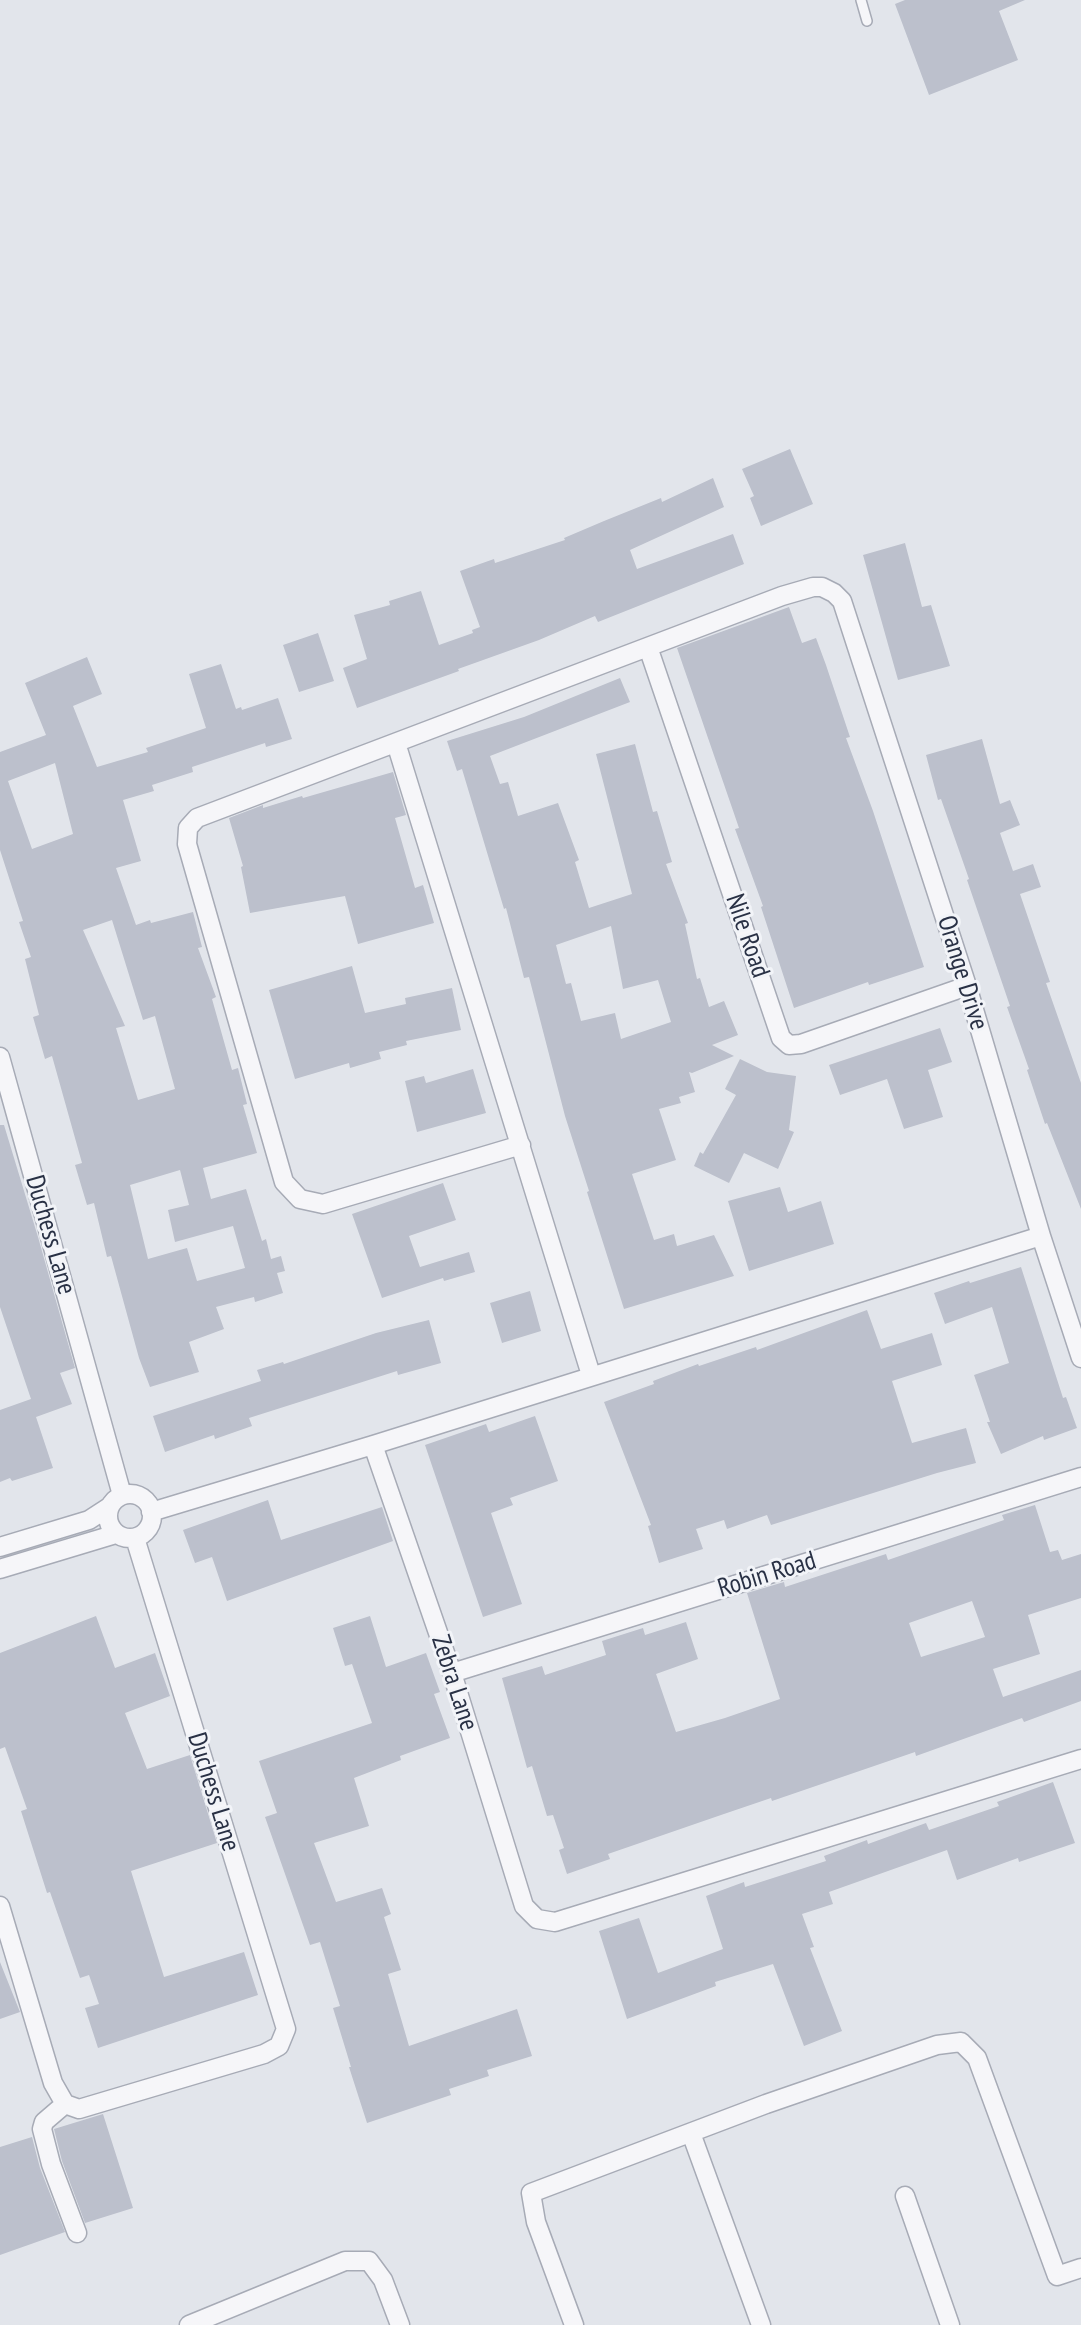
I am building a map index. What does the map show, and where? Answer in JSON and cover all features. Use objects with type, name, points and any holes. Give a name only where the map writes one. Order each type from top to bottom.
[{"type":"street","name":"Orange Drive","points":[[648,647],[813,587],[822,587],[842,601],[967,986],[1041,1236],[1081,1358]]},
{"type":"street","points":[[521,1146],[323,1203],[300,1199],[284,1182],[187,844],[188,828],[197,818],[648,647]]},
{"type":"street","name":"Nile Road","points":[[648,647],[781,1038],[789,1045],[801,1044],[967,986]]},
{"type":"street","points":[[396,743],[591,1375]]},
{"type":"street","name":"Duchess Lane","points":[[0,1057],[116,1501]]},
{"type":"street","points":[[152,1511],[373,1445],[1041,1236]]},
{"type":"street","name":"Zebra Lane","points":[[373,1445],[452,1673],[524,1906],[537,1919],[555,1922],[1081,1759]]},
{"type":"street","name":"Robin Road","points":[[452,1673],[1081,1476]]},
{"type":"street","points":[[0,1547],[89,1520],[116,1501],[135,1495],[145,1500],[152,1511],[151,1523],[145,1533],[135,1538],[116,1534],[108,1522],[116,1501]]},
{"type":"street","points":[[0,1569],[116,1534]]},
{"type":"street","name":"Duchess Lane","points":[[65,2104],[79,2109],[264,2054],[279,2046],[286,2029],[135,1538]]},
{"type":"street","points":[[0,1906],[53,2083],[65,2104],[44,2122],[42,2129],[51,2164],[77,2233]]},
{"type":"street","points":[[574,2325],[536,2222],[531,2193],[937,2045],[961,2042],[977,2058],[1056,2276],[1081,2268]]},
{"type":"street","points":[[691,2133],[761,2325]]},
{"type":"street","points":[[905,2196],[950,2325]]},
{"type":"street","points":[[189,2325],[345,2261],[369,2261],[383,2280],[400,2325]]},
{"type":"lane","points":[[861,0],[867,21]]},
{"type":"building","points":[[905,0],[1025,0],[999,11],[1018,60],[929,95],[895,4]]},
{"type":"building","points":[[790,449],[813,504],[761,526],[750,498],[754,496],[742,469]]},
{"type":"building","points":[[713,478],[724,507],[630,550],[637,569],[733,534],[744,564],[598,622],[595,616],[539,640],[458,669],[459,671],[357,708],[343,668],[367,659],[354,615],[390,605],[389,601],[421,591],[439,645],[473,633],[472,630],[480,627],[460,571],[494,559],[495,563],[565,540],[564,538],[604,521],[661,498],[662,502]]},
{"type":"building","points":[[905,543],[922,607],[931,605],[950,666],[898,680],[863,555]]},
{"type":"building","points":[[789,607],[802,643],[816,638],[850,737],[846,738],[924,967],[869,985],[868,982],[794,1008],[761,907],[763,906],[735,829],[739,828],[677,648]]},
{"type":"building","points":[[318,633],[334,681],[299,692],[283,645]]},
{"type":"building","points":[[87,657],[102,694],[73,706],[97,767],[148,752],[146,748],[206,728],[189,674],[221,664],[236,709],[241,707],[242,710],[278,698],[292,739],[266,747],[265,743],[192,767],[193,772],[152,785],[154,791],[123,800],[141,861],[116,868],[136,925],[193,912],[202,947],[198,948],[216,997],[212,999],[232,1070],[238,1068],[247,1104],[243,1105],[257,1153],[203,1168],[211,1199],[246,1189],[262,1241],[266,1239],[271,1259],[281,1256],[285,1271],[277,1273],[283,1293],[255,1302],[254,1297],[216,1307],[224,1329],[189,1342],[199,1372],[150,1387],[139,1358],[111,1256],[107,1257],[94,1203],[87,1205],[75,1165],[82,1163],[52,1056],[45,1059],[33,1017],[39,1015],[25,959],[31,957],[19,922],[23,921],[0,850],[0,752],[46,735],[25,683]],"holes":[[[55,763],[73,834],[32,849],[8,781]],[[112,920],[143,1020],[155,1016],[175,1089],[138,1100],[116,1028],[125,1026],[83,930]],[[180,1170],[189,1205],[168,1210],[175,1242],[233,1226],[245,1268],[197,1281],[187,1248],[148,1259],[130,1185]]]},
{"type":"building","points":[[620,678],[630,702],[490,756],[500,784],[508,782],[518,816],[558,803],[579,860],[575,862],[589,908],[632,894],[596,754],[635,744],[653,812],[657,811],[672,862],[666,864],[688,923],[685,924],[697,979],[700,978],[709,1007],[724,1001],[738,1035],[712,1045],[734,1056],[689,1072],[695,1092],[679,1097],[681,1103],[659,1109],[676,1160],[632,1174],[654,1240],[674,1234],[677,1246],[714,1235],[734,1276],[624,1309],[565,1116],[529,977],[524,978],[506,908],[504,909],[462,769],[457,771],[447,741],[524,717]],"holes":[[[611,926],[623,989],[658,980],[671,1022],[621,1039],[615,1013],[581,1021],[571,983],[566,984],[556,945]]]},
{"type":"building","points":[[982,739],[1000,804],[1010,800],[1020,825],[1000,833],[1013,871],[1033,864],[1041,887],[1020,894],[1050,982],[1046,983],[1081,1083],[1081,1209],[1047,1123],[1045,1124],[1007,1007],[1010,1006],[967,880],[969,879],[941,799],[938,800],[926,755]]},
{"type":"building","points":[[393,772],[406,815],[395,818],[415,888],[423,885],[434,923],[358,944],[345,896],[250,913],[241,867],[243,866],[229,818],[263,805],[263,808],[302,796],[303,798]]},
{"type":"building","points":[[352,966],[365,1013],[406,1004],[405,998],[452,988],[461,1030],[406,1041],[407,1045],[379,1052],[381,1059],[350,1068],[349,1063],[295,1079],[269,990]]},
{"type":"building","points":[[940,1028],[952,1062],[928,1070],[943,1117],[904,1129],[887,1079],[840,1095],[829,1065]]},
{"type":"building","points":[[740,1059],[767,1072],[796,1076],[789,1130],[794,1132],[778,1169],[744,1153],[729,1183],[694,1166],[736,1095],[725,1089]]},
{"type":"building","points":[[473,1069],[486,1113],[417,1132],[405,1081],[424,1076],[426,1083]]},
{"type":"building","points":[[0,1125],[4,1125],[75,1368],[60,1373],[72,1404],[36,1417],[53,1468],[0,1482],[0,1410],[31,1399],[0,1307]]},
{"type":"building","points":[[443,1183],[456,1220],[409,1236],[420,1267],[469,1252],[475,1272],[444,1281],[443,1278],[382,1298],[352,1214]]},
{"type":"building","points":[[780,1187],[788,1212],[821,1201],[834,1244],[749,1271],[728,1201]]},
{"type":"building","points":[[1021,1267],[1063,1398],[1066,1397],[1077,1428],[1044,1440],[1043,1436],[1001,1454],[987,1422],[990,1422],[974,1375],[1009,1363],[992,1307],[945,1324],[934,1293]]},
{"type":"building","points":[[530,1291],[541,1331],[502,1343],[490,1303]]},
{"type":"building","points":[[867,1310],[881,1349],[932,1333],[942,1365],[892,1381],[912,1443],[966,1428],[976,1463],[771,1525],[767,1515],[727,1529],[724,1520],[696,1529],[703,1549],[659,1563],[648,1526],[651,1525],[604,1402],[698,1364],[699,1366],[756,1347],[757,1350]]},
{"type":"building","points":[[429,1320],[441,1363],[398,1375],[397,1371],[249,1418],[252,1426],[215,1439],[214,1435],[165,1452],[153,1416],[261,1381],[257,1370],[283,1362],[284,1364],[376,1333]]},
{"type":"building","points":[[535,1416],[558,1481],[510,1498],[513,1505],[491,1513],[522,1604],[483,1617],[425,1445],[486,1424],[489,1432]]},
{"type":"building","points":[[268,1500],[281,1540],[382,1507],[393,1541],[227,1601],[212,1557],[195,1563],[183,1530]]},
{"type":"building","points":[[1035,1505],[1050,1552],[1058,1550],[1062,1560],[1081,1554],[1081,1598],[1028,1615],[1040,1654],[993,1669],[1003,1697],[1081,1670],[1081,1701],[1024,1722],[1022,1718],[916,1756],[915,1752],[772,1801],[771,1798],[608,1854],[610,1859],[567,1874],[559,1850],[564,1848],[553,1815],[547,1816],[532,1766],[527,1768],[502,1678],[542,1666],[545,1675],[606,1655],[602,1641],[643,1628],[645,1635],[686,1622],[698,1659],[656,1674],[676,1732],[725,1718],[780,1699],[747,1593],[784,1582],[785,1587],[886,1554],[888,1560],[1004,1520],[1002,1515]],"holes":[[[972,1601],[985,1637],[921,1657],[909,1623]]]},
{"type":"building","points":[[96,1616],[115,1668],[155,1653],[170,1696],[125,1713],[147,1769],[190,1755],[217,1843],[131,1871],[164,1977],[244,1952],[258,1995],[98,2048],[85,2008],[99,2004],[89,1975],[80,1978],[50,1892],[47,1893],[21,1811],[27,1809],[5,1747],[0,1749],[0,1653]]},
{"type":"building","points":[[370,1616],[386,1667],[426,1653],[440,1692],[434,1694],[450,1738],[400,1756],[401,1760],[354,1778],[369,1826],[314,1843],[336,1902],[382,1888],[391,1914],[384,1917],[401,1970],[388,1974],[409,2046],[517,2009],[532,2056],[487,2070],[489,2076],[449,2089],[451,2095],[367,2123],[333,2008],[340,2006],[320,1942],[310,1945],[265,1817],[277,1813],[259,1761],[372,1723],[352,1664],[345,1666],[333,1628]]},
{"type":"building","points":[[1053,1782],[1075,1843],[1019,1862],[1018,1858],[957,1880],[947,1850],[829,1892],[833,1904],[802,1914],[814,1947],[810,1948],[842,2031],[804,2046],[773,1964],[715,1982],[716,1986],[627,2019],[599,1931],[639,1918],[658,1973],[723,1949],[706,1896],[744,1882],[745,1887],[826,1861],[824,1856],[867,1840],[868,1844],[926,1823],[929,1830],[999,1806],[997,1802]]},
{"type":"building","points":[[0,1962],[20,2012],[0,2019]]},
{"type":"building","points":[[103,2114],[133,2208],[85,2223],[62,2161],[54,2129]]},
{"type":"building","points":[[32,2137],[40,2168],[65,2232],[0,2255],[0,2147]]}]
